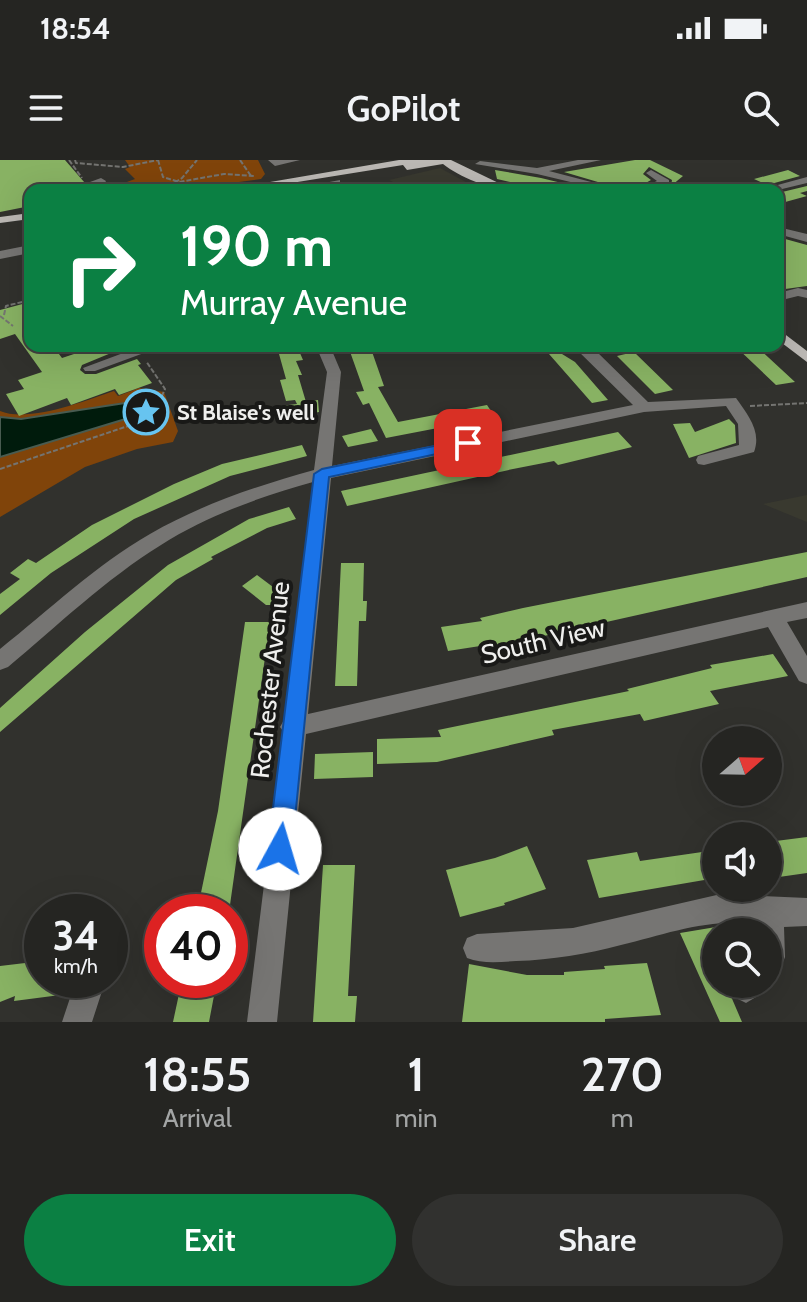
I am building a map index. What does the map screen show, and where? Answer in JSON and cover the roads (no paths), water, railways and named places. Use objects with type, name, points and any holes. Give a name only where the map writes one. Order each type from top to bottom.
[{"type":"main road","points":[[266,184],[418,160]]},
{"type":"main road","points":[[445,160],[451,166],[495,184]]},
{"type":"main road","points":[[300,184],[445,160],[473,164],[480,177]]},
{"type":"main road","points":[[0,220],[24,217]]},
{"type":"main road","points":[[0,227],[24,224]]},
{"type":"main road","points":[[784,338],[807,358]]},
{"type":"street","points":[[274,162],[295,160]]},
{"type":"street","points":[[537,171],[596,160]]},
{"type":"street","points":[[473,164],[537,171],[592,184]]},
{"type":"street","points":[[651,173],[665,182],[659,184]]},
{"type":"street","points":[[784,186],[806,181]]},
{"type":"street","points":[[784,232],[807,238]]},
{"type":"street","points":[[0,255],[24,250]]},
{"type":"street","points":[[784,296],[798,292],[807,294]]},
{"type":"street","points":[[90,368],[139,352]]},
{"type":"street","name":"Rochester Avenue","points":[[262,1022],[292,727],[334,372],[326,352]]},
{"type":"street","points":[[589,352],[644,407]]},
{"type":"street","points":[[0,661],[118,565],[154,540],[250,494],[322,474],[644,407],[732,404],[746,424],[748,448],[704,460]]},
{"type":"street","name":"South View","points":[[292,727],[807,610]]},
{"type":"street","points":[[773,617],[807,675]]},
{"type":"street","points":[[477,948],[548,947],[610,935],[673,915],[725,908],[787,915],[807,912]]},
{"type":"street","points":[[769,913],[769,918]]},
{"type":"street","points":[[77,1022],[85,998]]},
{"type":"place","name":"St Blaise's well","points":[[146,412]]}]
